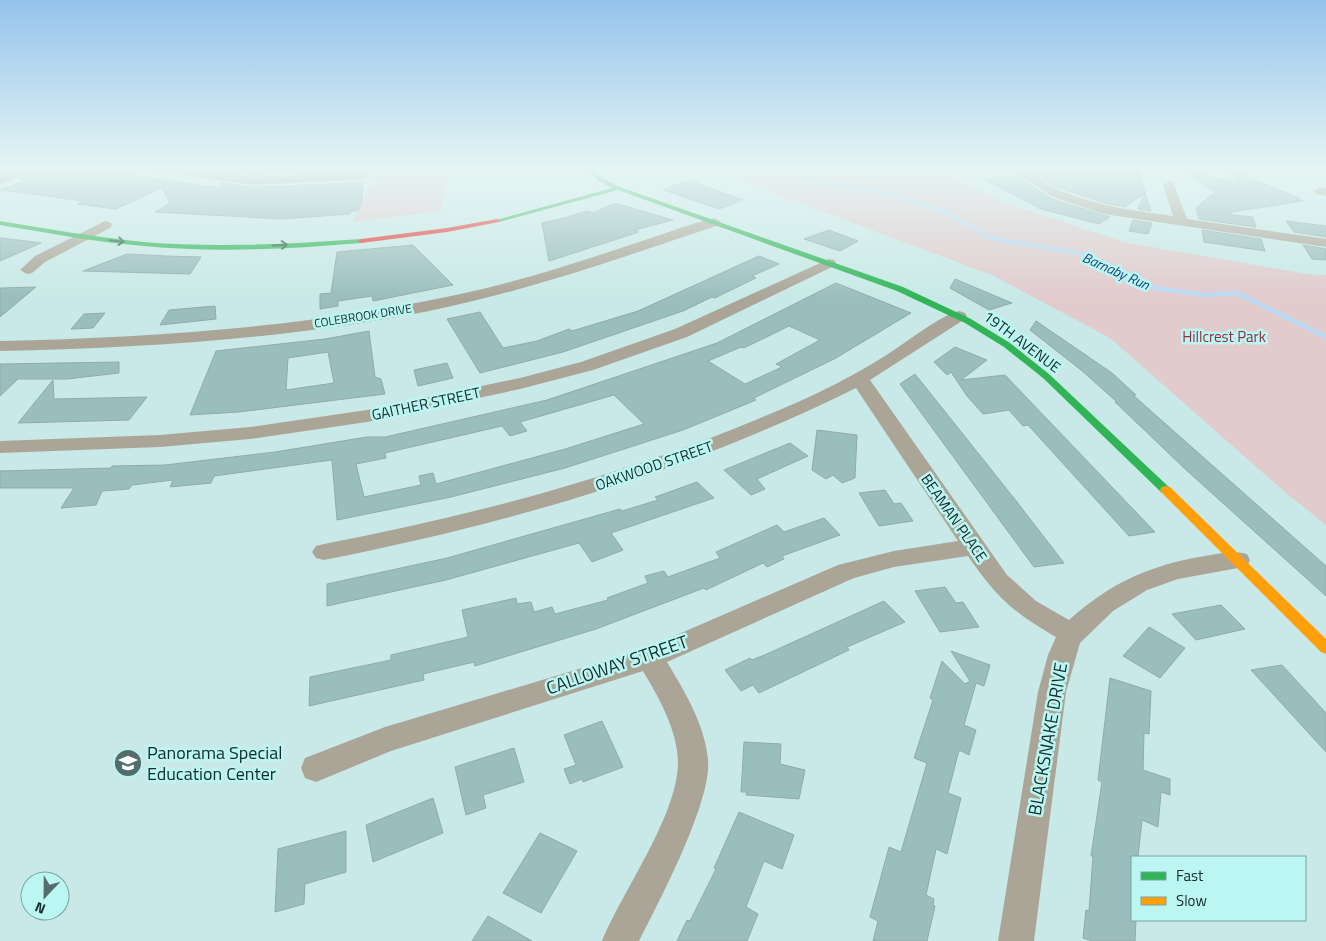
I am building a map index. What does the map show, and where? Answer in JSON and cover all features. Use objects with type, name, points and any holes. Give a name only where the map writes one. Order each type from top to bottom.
[{"type":"main road","points":[[389,225],[437,220],[485,211]]},
{"type":"main road","points":[[0,224],[85,230],[137,243],[197,246],[351,241],[486,223],[532,211]]},
{"type":"main road","name":"19TH AVENUE","points":[[683,211],[900,289],[959,316],[1007,345],[1045,376],[1238,560],[1326,648]]},
{"type":"main road","points":[[105,225],[119,227]]},
{"type":"street","points":[[1111,211],[1326,243]]},
{"type":"street","points":[[1178,211],[1182,223]]},
{"type":"street","name":"COLEBROOK DRIVE","points":[[0,346],[148,342],[331,322],[418,308],[490,292],[563,271],[714,222]]},
{"type":"street","points":[[27,270],[40,259],[85,230],[105,225]]},
{"type":"street","name":"GAITHER STREET","points":[[0,447],[141,442],[250,433],[367,416],[520,384],[587,366],[681,333],[745,305],[829,263]]},
{"type":"street","name":"OAKWOOD STREET","points":[[324,552],[401,538],[594,487],[718,444],[762,426],[859,378],[959,316]]},
{"type":"street","name":"BEAMAN PLACE","points":[[859,378],[973,547],[1014,597],[1044,619],[1072,634]]},
{"type":"street","name":"CALLOWAY STREET","points":[[316,768],[385,740],[650,658],[847,571],[894,559],[973,547]]},
{"type":"street","name":"BLACKSNAKE DRIVE","points":[[1016,941],[1052,692],[1063,652],[1072,634],[1113,597],[1149,577],[1203,564],[1238,560]]},
{"type":"street","points":[[620,941],[682,809],[694,765],[677,707],[670,690],[650,658]]},
{"type":"green space","points":[[358,211],[441,211],[441,211],[353,222]]},
{"type":"green space","name":"Hillcrest Park","points":[[821,211],[1030,211],[1124,242],[1307,274],[1326,275],[1326,525],[1286,493],[1110,338],[992,275]]},
{"type":"building","points":[[351,211],[350,214],[283,219],[155,212],[358,211]]},
{"type":"building","points":[[587,211],[593,213],[598,211],[642,211],[673,220],[635,230],[639,232],[549,261],[542,223]]},
{"type":"building","points":[[1048,211],[1090,211],[1110,217],[1099,224]]},
{"type":"building","points":[[1197,211],[1239,211],[1232,212],[1232,215],[1253,217],[1256,227],[1199,219]]},
{"type":"building","points":[[1133,220],[1152,223],[1148,234],[1129,231]]},
{"type":"building","points":[[1286,221],[1326,226],[1326,237],[1294,232]]},
{"type":"building","points":[[829,230],[858,241],[840,251],[804,239]]},
{"type":"building","points":[[1202,230],[1261,239],[1265,251],[1204,242]]},
{"type":"building","points":[[0,238],[19,240],[41,243],[0,261]]},
{"type":"building","points":[[413,245],[453,285],[373,301],[372,296],[338,301],[338,306],[320,309],[320,294],[331,293],[337,252]]},
{"type":"building","points":[[1303,245],[1326,249],[1326,260],[1312,259]]},
{"type":"building","points":[[127,254],[201,257],[190,274],[83,271]]},
{"type":"building","points":[[759,256],[779,264],[752,276],[756,278],[715,298],[712,297],[683,311],[563,352],[480,373],[447,319],[480,312],[503,348],[537,341],[569,329],[572,331],[638,311]]},
{"type":"building","points":[[955,279],[1012,303],[989,310],[950,288]]},
{"type":"building","points":[[836,283],[911,313],[836,358],[754,398],[756,400],[683,430],[565,468],[451,497],[337,520],[332,460],[214,476],[211,483],[170,487],[173,480],[132,485],[129,489],[102,491],[96,505],[61,508],[74,488],[0,488],[0,471],[165,465],[275,452],[367,437],[385,437],[547,400],[717,343]],"holes":[[[789,326],[820,340],[776,364],[782,367],[745,384],[708,361],[741,347],[744,348]],[[614,395],[644,424],[565,449],[436,484],[433,473],[419,476],[421,485],[364,497],[356,464],[386,458],[385,453],[502,426],[510,436],[527,431],[520,422]]]},
{"type":"building","points":[[36,287],[0,317],[0,288]]},
{"type":"building","points":[[215,306],[216,319],[160,325],[169,310]]},
{"type":"building","points":[[105,313],[93,328],[71,329],[84,314]]},
{"type":"building","points":[[1036,321],[1112,373],[1136,395],[1133,395],[1326,566],[1326,596],[1184,468],[1115,402],[1117,402],[1081,370],[1030,330]]},
{"type":"building","points":[[369,331],[375,377],[381,379],[385,394],[239,412],[190,415],[216,351],[325,339]],"holes":[[[328,352],[334,383],[286,390],[288,358]]]},
{"type":"building","points":[[955,347],[987,360],[961,380],[1005,375],[1155,532],[1129,536],[1028,425],[1023,426],[1009,410],[983,414],[967,396],[951,372],[947,375],[934,362]]},
{"type":"building","points":[[119,362],[119,373],[67,379],[18,379],[0,396],[0,364]]},
{"type":"building","points":[[447,363],[453,378],[418,386],[414,370]]},
{"type":"building","points":[[915,374],[1064,563],[1034,567],[900,384]]},
{"type":"building","points":[[53,380],[54,399],[147,397],[129,420],[18,423]]},
{"type":"building","points":[[817,430],[857,435],[855,478],[842,483],[833,475],[826,479],[812,470]]},
{"type":"building","points":[[790,443],[808,456],[757,479],[765,489],[751,495],[724,470]]},
{"type":"building","points":[[697,482],[714,498],[611,533],[623,550],[592,562],[579,543],[446,580],[327,606],[327,584],[447,558],[620,509],[622,511],[658,500],[655,497]]},
{"type":"building","points":[[885,490],[894,504],[901,503],[913,521],[879,526],[859,493]]},
{"type":"building","points":[[824,518],[840,535],[782,556],[784,559],[767,567],[763,563],[706,590],[704,588],[596,629],[475,666],[474,662],[423,674],[424,680],[309,706],[310,677],[391,660],[391,655],[468,637],[462,610],[516,598],[517,604],[531,602],[534,612],[552,607],[555,614],[608,600],[607,598],[648,583],[645,576],[664,571],[668,577],[720,558],[716,552],[777,525],[784,532]]},
{"type":"building","points":[[945,587],[956,603],[963,602],[979,627],[940,632],[915,591]]},
{"type":"building","points":[[884,601],[905,622],[847,647],[849,650],[759,693],[753,685],[741,691],[725,670],[750,658],[752,660],[769,653]]},
{"type":"building","points":[[1221,605],[1245,629],[1196,640],[1172,614]]},
{"type":"building","points":[[1149,627],[1185,648],[1160,678],[1123,656]]},
{"type":"building","points":[[951,651],[990,665],[984,686],[976,683],[964,725],[976,730],[969,755],[959,750],[948,793],[961,798],[947,854],[936,849],[926,895],[934,899],[933,905],[935,906],[927,941],[873,941],[878,921],[870,917],[889,847],[901,852],[927,763],[914,758],[933,700],[930,698],[942,661],[965,684],[970,681]]},
{"type":"building","points":[[1282,665],[1326,713],[1326,752],[1251,670]]},
{"type":"building","points":[[1110,678],[1151,691],[1149,734],[1144,733],[1143,770],[1170,779],[1170,795],[1161,792],[1158,827],[1142,820],[1138,856],[1131,856],[1131,921],[1136,921],[1135,941],[1092,941],[1083,938],[1086,910],[1089,911],[1093,856],[1091,856],[1102,782],[1098,780]]},
{"type":"building","points":[[602,721],[623,767],[583,782],[582,779],[570,784],[564,769],[576,765],[564,735]]},
{"type":"building","points":[[744,742],[781,744],[780,764],[805,770],[799,799],[746,795],[747,792],[741,792]]},
{"type":"building","points":[[514,748],[524,782],[483,795],[486,808],[466,815],[455,767]]},
{"type":"building","points":[[433,798],[443,833],[373,862],[366,825]]},
{"type":"building","points":[[739,812],[794,835],[782,869],[764,861],[746,907],[758,914],[747,941],[677,941],[687,920],[690,921],[716,869],[714,868]]},
{"type":"building","points":[[346,831],[346,872],[305,884],[304,904],[275,912],[278,849]]},
{"type":"building","points":[[540,833],[577,851],[541,913],[503,893]]},
{"type":"building","points":[[488,916],[532,941],[472,941]]},
{"type":"waterway","name":"Barnaby Run","points":[[941,211],[990,238],[1084,254],[1100,262]]},
{"type":"waterway","name":"Barnaby Run","points":[[1097,260],[1155,288],[1206,295],[1237,293],[1326,337]]},
{"type":"traffic: fast","points":[[497,221],[534,211]]},
{"type":"traffic: fast","points":[[682,211],[900,289],[968,321],[1007,345],[1046,376],[1166,490]]},
{"type":"traffic: fast","points":[[0,223],[108,240],[171,246],[252,247],[361,241]]},
{"type":"traffic: slow","points":[[1166,490],[1326,648]]},
{"type":"traffic: jam","points":[[361,241],[447,230],[497,221]]},
{"type":"place","name":"Panorama Special Education Center","points":[[128,763]]}]
